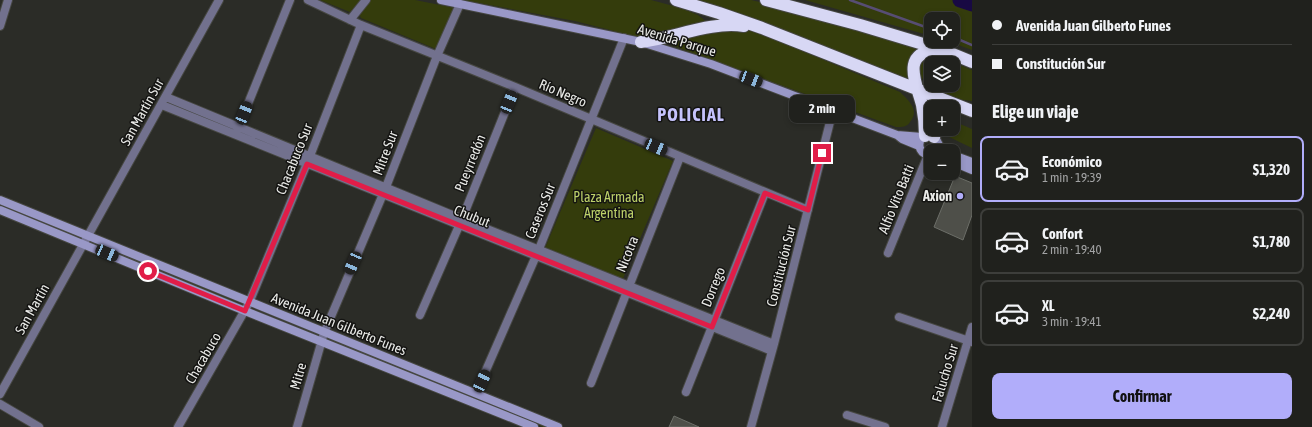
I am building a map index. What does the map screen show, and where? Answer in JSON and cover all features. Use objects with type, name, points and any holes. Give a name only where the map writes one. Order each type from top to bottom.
[{"type":"highway","points":[[676,0],[762,28],[965,108]]},
{"type":"highway","points":[[766,0],[860,25],[943,50],[972,62]]},
{"type":"highway","points":[[641,42],[734,24],[762,28]]},
{"type":"highway","points":[[930,140],[913,74],[913,66],[916,59],[928,50],[943,50]]},
{"type":"main road","name":"Avenida Parque","points":[[441,0],[641,42],[711,64],[897,135],[930,140]]},
{"type":"main road","points":[[960,158],[972,162]]},
{"type":"main road","points":[[960,165],[972,170]]},
{"type":"main road","name":"Avenida Juan Gilberto Funes","points":[[0,200],[245,311],[534,427]]},
{"type":"main road","name":"Avenida Juan Gilberto Funes","points":[[0,210],[85,239],[249,302],[558,427]]},
{"type":"main road","points":[[420,382],[425,372]]},
{"type":"street","points":[[0,26],[8,0]]},
{"type":"street","name":"San Martín Sur","points":[[85,239],[162,105],[219,0]]},
{"type":"street","points":[[237,131],[290,0]]},
{"type":"street","name":"Río Negro","points":[[308,0],[361,25],[515,87],[808,210]]},
{"type":"street","points":[[350,20],[366,0]]},
{"type":"street","name":"Mitre Sur","points":[[324,333],[384,191],[437,56],[460,4]]},
{"type":"street","name":"Chacabuco Sur","points":[[249,302],[308,160],[361,25]]},
{"type":"street","name":"Caseros Sur","points":[[476,393],[538,253],[624,38]]},
{"type":"street","name":"Pueyrredón","points":[[420,315],[461,222],[515,87]]},
{"type":"street","name":"Chubut","points":[[166,97],[237,131]]},
{"type":"street","name":"Chubut","points":[[162,105],[237,131],[773,348]]},
{"type":"street","name":"Constitución Sur","points":[[752,427],[833,110]]},
{"type":"street","name":"Nicotra","points":[[591,383],[680,157]]},
{"type":"street","name":"Alfio Vito Batti","points":[[888,253],[924,167]]},
{"type":"street","name":"Dorrego","points":[[686,392],[765,193]]},
{"type":"street","name":"San Martín","points":[[0,394],[85,239]]},
{"type":"street","name":"Chacabuco","points":[[178,427],[249,302]]},
{"type":"street","points":[[899,317],[970,341]]},
{"type":"street","name":"Falucho Sur","points":[[942,427],[970,341],[972,327]]},
{"type":"street","name":"Mitre","points":[[297,427],[324,333]]},
{"type":"street","points":[[0,404],[39,427]]},
{"type":"street","points":[[847,415],[885,427]]},
{"type":"green space","points":[[320,0],[361,0],[350,12]]},
{"type":"green space","points":[[371,0],[415,0],[455,8],[436,49],[361,18],[359,14]]},
{"type":"green space","points":[[463,0],[651,0],[681,8],[698,15],[708,23],[645,39],[575,21]]},
{"type":"green space","points":[[691,0],[751,0],[793,10],[921,49],[914,56],[908,67],[909,80]]},
{"type":"green space","points":[[805,0],[972,0],[972,50],[960,46],[960,12],[924,12],[924,34]]},
{"type":"green space","points":[[734,27],[757,32],[900,92],[907,99],[914,110],[913,118],[906,126],[896,127],[671,45],[672,39]]},
{"type":"green space","points":[[924,60],[924,81],[921,76],[919,68]]},
{"type":"green space","points":[[960,65],[972,70],[972,101],[947,96],[939,92],[960,92]]},
{"type":"green space","points":[[960,124],[972,129],[972,148],[947,136],[960,136]]},
{"type":"green space","name":"Plaza Armada Argentina","points":[[596,128],[673,161],[622,281],[545,248]]},
{"type":"green space","points":[[97,244],[235,301],[234,303],[96,246]]},
{"type":"green space","points":[[334,340],[415,373],[414,375],[333,342]]},
{"type":"green space","points":[[434,381],[548,427],[543,427],[433,383]]},
{"type":"building","points":[[960,178],[972,183],[972,215],[963,240],[934,227],[953,180],[960,180]]},
{"type":"building","points":[[674,416],[699,427],[669,427]]},
{"type":"waterway","points":[[850,0],[924,26]]},
{"type":"waterway","points":[[960,0],[972,4]]},
{"type":"waterway","points":[[960,40],[972,45]]},
{"type":"place","name":"Axion","points":[[960,196]]},
{"type":"district","name":"POLICIAL","points":[[691,114]]},
{"type":"route","points":[[148,271],[245,311],[307,164],[712,327],[765,193],[808,210],[822,153]]}]
